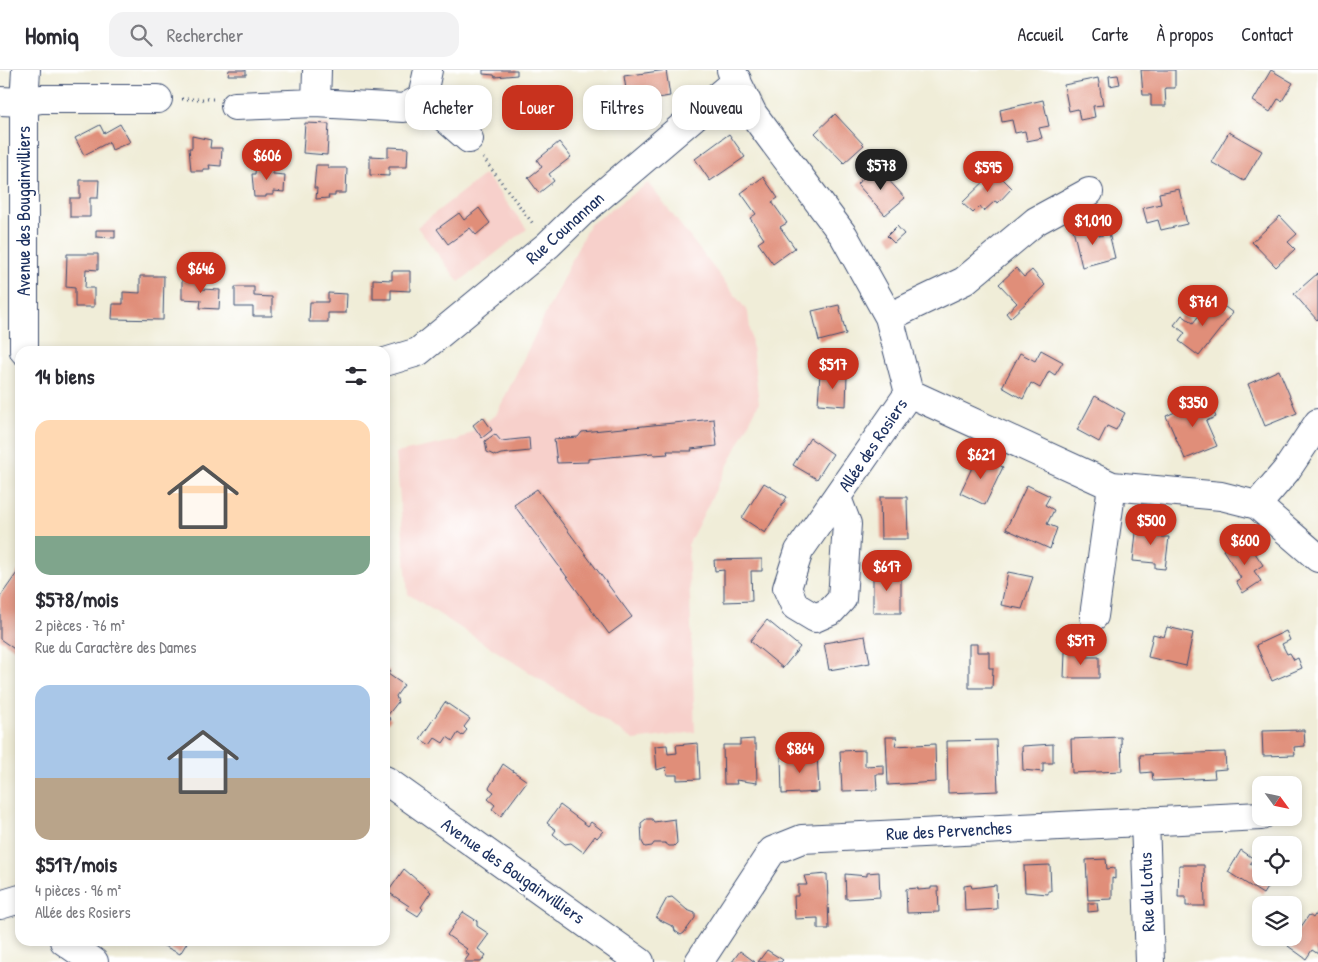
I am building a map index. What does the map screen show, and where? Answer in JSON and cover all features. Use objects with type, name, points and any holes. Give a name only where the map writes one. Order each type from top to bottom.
[{"type":"street","name":"Avenue des Bougainvilliers","points":[[24,346],[12,102],[26,70]]},
{"type":"street","points":[[316,103],[317,70]]},
{"type":"street","points":[[425,85],[428,70]]},
{"type":"street","points":[[734,75],[754,114],[844,236],[888,317],[909,393],[1112,486],[1221,496],[1257,505],[1318,558]]},
{"type":"street","name":"Rue Counannan","points":[[390,360],[418,352],[548,245],[734,75]]},
{"type":"street","points":[[12,102],[41,98],[158,99]]},
{"type":"street","points":[[235,106],[316,103],[405,107]]},
{"type":"street","points":[[459,130],[470,140]]},
{"type":"street","points":[[888,317],[964,281],[1036,221],[1088,192]]},
{"type":"street","points":[[0,355],[15,354]]},
{"type":"street","name":"Allée des Rosiers","points":[[836,498],[909,393]]},
{"type":"street","points":[[1257,505],[1286,471],[1318,423]]},
{"type":"street","points":[[1094,616],[1112,486]]},
{"type":"street","name":"Avenue des Bougainvilliers","points":[[390,784],[640,962]]},
{"type":"street","name":"Rue des Pervenches","points":[[699,962],[772,851],[802,839],[1252,816]]},
{"type":"street","name":"Rue du Lotus","points":[[1145,822],[1150,962]]},
{"type":"street","points":[[0,904],[15,900]]},
{"type":"street","points":[[71,946],[94,962]]},
{"type":"path","points":[[158,99],[220,99],[235,106]]},
{"type":"path","points":[[470,140],[548,245]]},
{"type":"shaded area","points":[[485,174],[527,229],[459,282],[417,227]]},
{"type":"shaded area","points":[[648,183],[748,312],[759,403],[688,545],[695,732],[634,740],[408,594],[396,453],[459,440],[496,415],[589,225]]},
{"type":"building","points":[[229,70],[246,70],[246,75],[228,75]]},
{"type":"building","points":[[483,70],[517,70],[517,75],[495,77],[494,75],[483,74]]},
{"type":"building","points":[[666,70],[670,96],[662,97],[662,85],[625,85],[624,76]]},
{"type":"building","points":[[1141,70],[1175,70],[1175,88],[1165,88],[1166,106],[1151,106],[1151,95],[1143,95]]},
{"type":"building","points":[[1271,70],[1293,83],[1282,101],[1278,99],[1270,112],[1253,101]]},
{"type":"building","points":[[1118,75],[1120,84],[1110,86],[1109,76]]},
{"type":"building","points":[[1098,78],[1103,105],[1093,106],[1095,117],[1080,120],[1078,109],[1069,111],[1064,85]]},
{"type":"building","points":[[1043,100],[1049,126],[1039,128],[1042,138],[1027,141],[1025,131],[1015,133],[1012,120],[1002,122],[1000,110]]},
{"type":"building","points":[[835,114],[864,145],[844,163],[815,133]]},
{"type":"building","points":[[305,123],[329,124],[327,155],[303,153]]},
{"type":"building","points":[[120,124],[130,142],[112,150],[109,142],[84,155],[75,138],[100,125],[104,133]]},
{"type":"building","points":[[1229,132],[1262,151],[1244,181],[1211,162]]},
{"type":"building","points":[[729,134],[745,157],[710,181],[695,159]]},
{"type":"building","points":[[192,136],[211,140],[210,148],[222,148],[221,166],[209,165],[210,169],[191,171],[189,148],[192,148]]},
{"type":"building","points":[[559,142],[571,157],[549,174],[554,181],[539,193],[528,178],[542,167],[537,160]]},
{"type":"building","points":[[388,147],[408,148],[407,167],[389,167],[389,176],[370,175],[370,156],[388,157]]},
{"type":"building","points":[[256,163],[267,163],[267,166],[273,166],[273,174],[285,175],[284,192],[273,191],[273,195],[254,197],[252,174],[255,174]]},
{"type":"building","points":[[316,165],[328,165],[328,168],[347,168],[346,193],[335,193],[335,196],[328,196],[329,198],[316,199],[317,188],[314,188]]},
{"type":"building","points":[[876,166],[905,198],[885,215],[857,184]]},
{"type":"building","points":[[995,171],[1012,188],[998,203],[995,201],[984,211],[980,206],[973,213],[962,203]]},
{"type":"building","points":[[763,177],[778,198],[772,202],[787,223],[780,227],[795,248],[773,264],[758,243],[764,239],[750,218],[756,214],[741,193]]},
{"type":"building","points":[[80,180],[99,180],[98,198],[90,198],[90,217],[70,217],[70,198],[80,198]]},
{"type":"building","points":[[1179,189],[1187,224],[1161,230],[1158,220],[1147,223],[1143,208],[1161,204],[1159,193]]},
{"type":"building","points":[[479,208],[490,223],[476,235],[470,228],[448,244],[437,229],[459,213],[464,220]]},
{"type":"building","points":[[1280,216],[1297,234],[1288,242],[1295,249],[1276,267],[1252,242]]},
{"type":"building","points":[[1096,224],[1099,236],[1109,233],[1115,258],[1082,267],[1073,229]]},
{"type":"building","points":[[897,226],[904,234],[894,243],[887,236]]},
{"type":"building","points":[[96,230],[115,230],[115,238],[96,237]]},
{"type":"building","points":[[67,254],[98,254],[98,270],[86,269],[85,288],[94,288],[94,307],[75,307],[75,288],[66,287]]},
{"type":"building","points":[[1016,268],[1024,277],[1032,270],[1045,285],[1010,318],[1006,313],[1017,303],[999,284]]},
{"type":"building","points":[[392,271],[410,271],[410,291],[391,290],[391,299],[373,299],[373,279],[392,280]]},
{"type":"building","points":[[1318,273],[1318,319],[1317,320],[1294,294]]},
{"type":"building","points":[[140,276],[164,276],[163,320],[112,319],[113,304],[123,304],[123,292],[140,293]]},
{"type":"building","points":[[182,280],[201,280],[201,289],[220,290],[219,309],[200,308],[201,300],[182,299]]},
{"type":"building","points":[[235,287],[254,287],[254,296],[272,297],[272,316],[253,316],[253,307],[235,307]]},
{"type":"building","points":[[328,293],[347,294],[346,313],[328,313],[328,322],[309,322],[310,302],[328,302]]},
{"type":"building","points":[[1213,298],[1233,313],[1199,356],[1179,341],[1185,333],[1174,325],[1182,315],[1193,323]]},
{"type":"building","points":[[839,305],[846,334],[819,341],[812,311]]},
{"type":"building","points":[[1041,350],[1063,362],[1055,375],[1049,371],[1040,388],[1031,383],[1023,399],[1002,387],[1020,353],[1035,361]]},
{"type":"building","points":[[1279,370],[1297,413],[1265,426],[1248,384]]},
{"type":"building","points":[[820,373],[847,375],[846,406],[818,404]]},
{"type":"building","points":[[1095,396],[1125,413],[1116,430],[1107,426],[1099,442],[1077,430]]},
{"type":"building","points":[[1207,398],[1216,417],[1206,421],[1217,446],[1185,459],[1166,416]]},
{"type":"building","points":[[483,417],[492,430],[482,438],[473,425]]},
{"type":"building","points":[[714,419],[717,446],[691,449],[692,451],[667,451],[668,454],[654,455],[653,453],[588,459],[588,462],[557,463],[554,439],[578,437],[582,432]]},
{"type":"building","points":[[495,434],[501,441],[529,438],[530,451],[496,456],[487,452],[485,441]]},
{"type":"building","points":[[810,438],[833,454],[817,479],[793,465]]},
{"type":"building","points":[[978,455],[1003,467],[985,505],[960,493]]},
{"type":"building","points":[[764,483],[787,497],[765,533],[742,518]]},
{"type":"building","points":[[1027,485],[1050,496],[1045,505],[1054,510],[1047,524],[1057,528],[1050,549],[1006,529]]},
{"type":"building","points":[[537,489],[632,617],[609,634],[514,505]]},
{"type":"building","points":[[880,497],[907,497],[908,539],[881,539]]},
{"type":"building","points":[[1137,523],[1159,525],[1158,537],[1169,537],[1165,569],[1155,568],[1155,563],[1133,561]]},
{"type":"building","points":[[1234,543],[1239,551],[1249,544],[1263,565],[1254,571],[1261,581],[1243,593],[1236,581],[1241,578],[1223,550]]},
{"type":"building","points":[[762,559],[762,571],[751,571],[752,601],[724,602],[724,570],[715,571],[714,560]]},
{"type":"building","points":[[873,571],[901,571],[901,613],[873,613]]},
{"type":"building","points":[[1008,572],[1033,577],[1022,609],[1001,605]]},
{"type":"building","points":[[15,576],[15,650],[0,639],[0,597]]},
{"type":"building","points":[[767,620],[800,647],[783,668],[750,641]]},
{"type":"building","points":[[1167,627],[1193,633],[1186,666],[1148,657],[1153,634],[1164,637]]},
{"type":"building","points":[[1286,631],[1290,640],[1282,644],[1287,654],[1290,653],[1294,660],[1298,658],[1302,668],[1272,681],[1256,645]]},
{"type":"building","points":[[865,636],[870,663],[829,670],[824,643]]},
{"type":"building","points":[[969,644],[977,644],[977,652],[989,652],[989,668],[993,668],[992,688],[969,688]]},
{"type":"building","points":[[1065,652],[1085,652],[1084,657],[1099,657],[1099,678],[1064,678]]},
{"type":"building","points":[[390,675],[404,685],[396,696],[398,702],[390,712]]},
{"type":"building","points":[[445,702],[470,719],[464,727],[467,730],[462,736],[458,733],[453,741],[447,737],[443,743],[435,738],[430,745],[420,739]]},
{"type":"building","points":[[1304,730],[1305,746],[1294,747],[1295,755],[1263,756],[1262,731]]},
{"type":"building","points":[[886,737],[897,737],[895,746],[935,744],[936,782],[888,785]]},
{"type":"building","points":[[1121,737],[1122,771],[1072,773],[1071,739]]},
{"type":"building","points":[[754,739],[754,744],[756,744],[757,783],[736,780],[737,784],[724,784],[723,745],[740,745],[740,740]]},
{"type":"building","points":[[996,740],[998,791],[948,793],[947,741]]},
{"type":"building","points":[[698,743],[700,779],[677,780],[677,775],[667,775],[666,767],[657,770],[655,746],[667,745],[668,754],[677,753],[676,745]]},
{"type":"building","points":[[1053,744],[1053,763],[1043,763],[1043,772],[1023,770],[1022,746]]},
{"type":"building","points":[[865,750],[865,766],[884,765],[884,774],[876,774],[877,790],[842,791],[840,751]]},
{"type":"building","points":[[1225,752],[1226,769],[1214,770],[1215,778],[1153,781],[1152,772],[1141,773],[1140,755]]},
{"type":"building","points":[[817,754],[819,792],[782,794],[781,756]]},
{"type":"building","points":[[503,764],[527,781],[501,816],[492,809],[495,805],[488,799],[494,792],[489,788]]},
{"type":"building","points":[[560,805],[588,826],[591,822],[603,831],[597,838],[595,836],[583,852],[571,843],[565,844],[553,834],[556,830],[547,823]]},
{"type":"building","points":[[646,819],[652,819],[654,822],[675,819],[677,843],[674,846],[669,846],[665,843],[654,843],[652,846],[645,847],[642,842],[641,823]]},
{"type":"building","points":[[1241,850],[1252,858],[1250,864],[1252,865],[1252,886],[1268,886],[1263,894],[1228,872]]},
{"type":"building","points":[[1106,859],[1107,869],[1115,868],[1115,879],[1112,878],[1112,899],[1088,900],[1086,860]]},
{"type":"building","points":[[1050,865],[1051,891],[1048,891],[1048,894],[1025,892],[1024,866]]},
{"type":"building","points":[[1179,865],[1204,865],[1205,906],[1186,906],[1186,897],[1178,897]]},
{"type":"building","points":[[404,869],[431,892],[421,907],[423,909],[418,916],[407,909],[409,906],[390,893],[390,889]]},
{"type":"building","points":[[879,872],[880,897],[846,899],[845,874],[867,876],[867,873]]},
{"type":"building","points":[[827,874],[829,929],[818,929],[818,918],[795,919],[794,896],[798,896],[798,885],[807,885],[804,876]]},
{"type":"building","points":[[971,885],[972,888],[996,885],[997,909],[965,911],[964,886]]},
{"type":"building","points":[[931,887],[938,887],[939,912],[907,913],[906,889],[931,889]]},
{"type":"building","points":[[672,897],[687,910],[695,913],[695,918],[681,935],[675,931],[674,927],[656,918],[667,898]]},
{"type":"building","points":[[1088,903],[1097,903],[1098,911],[1088,912]]},
{"type":"building","points":[[1318,910],[1318,954],[1312,950],[1306,959],[1288,946],[1302,946],[1302,925],[1309,915],[1313,918]]},
{"type":"building","points":[[463,912],[477,921],[477,926],[489,934],[478,949],[486,955],[481,962],[464,962],[469,955],[465,952],[467,949],[447,935]]},
{"type":"building","points":[[164,946],[185,946],[180,954]]},
{"type":"building","points":[[767,950],[783,960],[781,962],[758,962]]},
{"type":"building","points":[[740,951],[755,962],[732,962]]}]
